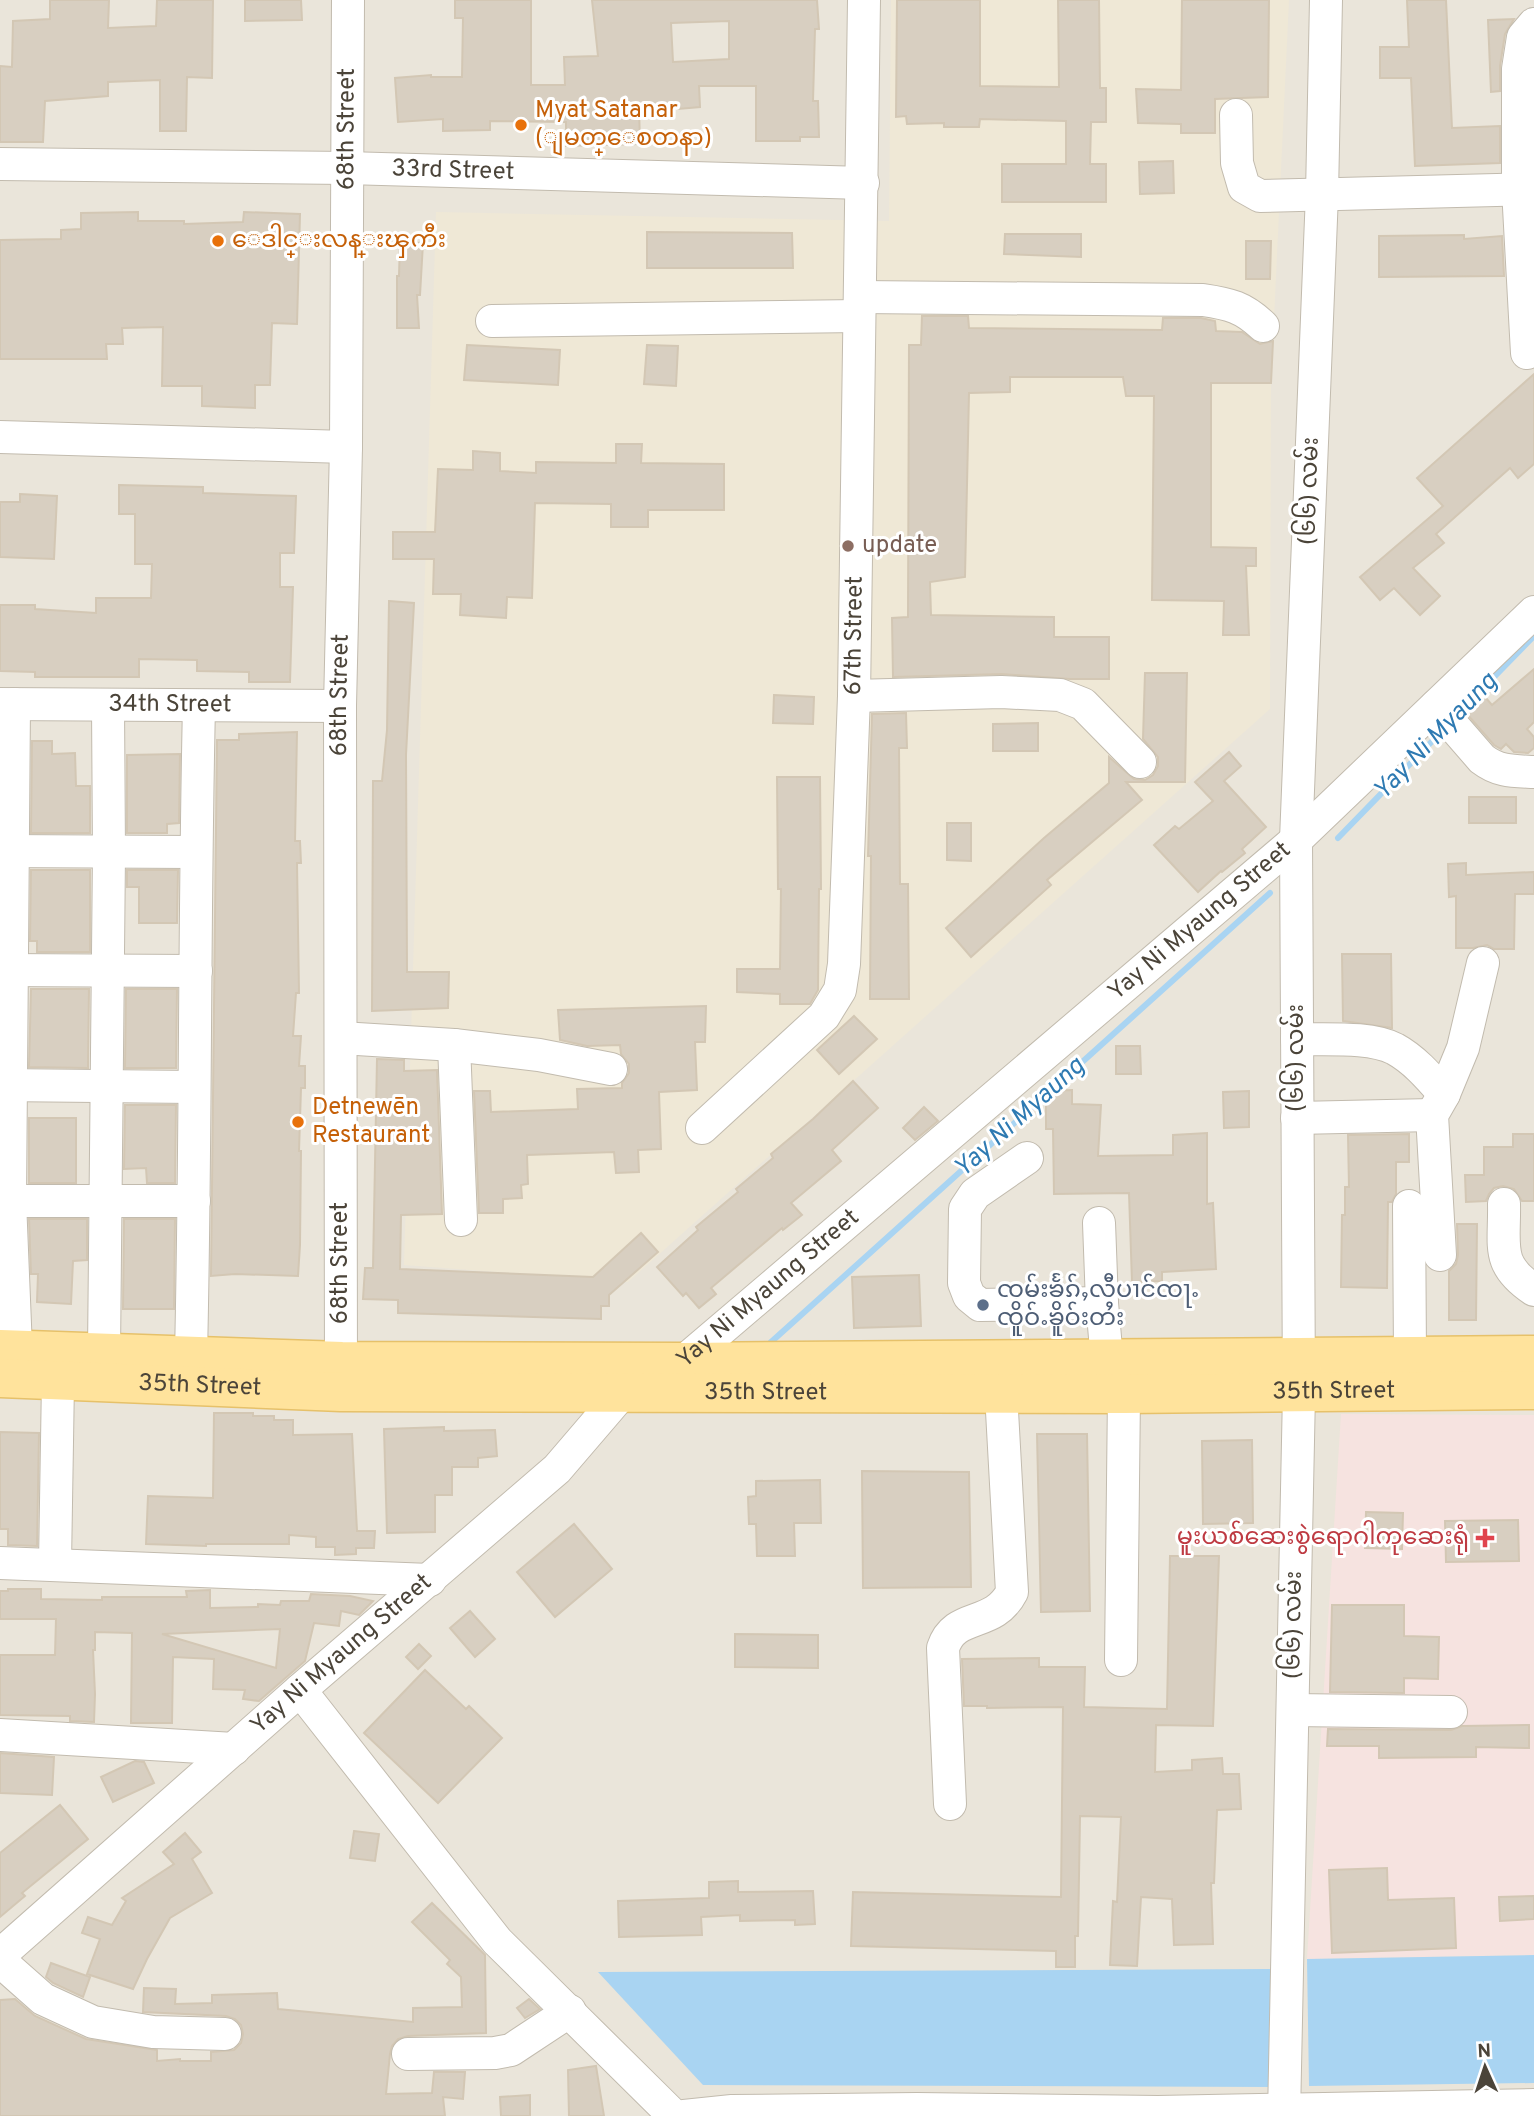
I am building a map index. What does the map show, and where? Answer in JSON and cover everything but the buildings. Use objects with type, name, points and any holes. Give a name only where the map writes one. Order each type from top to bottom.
[{"type":"main road","name":"35th Street","points":[[5,1359],[104,1352],[191,1355],[341,1376],[623,1392],[982,1382],[1107,1360],[1534,1390]]},
{"type":"main road","name":"35th Street","points":[[5,1359],[58,1381],[341,1376],[683,1362],[1124,1394],[1299,1374],[1410,1355],[1534,1355]]},
{"type":"street","name":"68th Street","points":[[341,1376],[340,706],[346,447],[348,0]]},
{"type":"street","name":"67th Street","points":[[702,1128],[824,1016],[840,990],[844,964],[854,696],[863,184],[863,0]]},
{"type":"street","name":"(၆၆) လမ်း","points":[[1284,2112],[1299,1374],[1296,840],[1322,194],[1326,0]]},
{"type":"street","points":[[1527,354],[1526,189],[1520,47],[1523,37],[1534,24]]},
{"type":"street","points":[[1236,115],[1237,163],[1244,187],[1260,196],[1526,189]]},
{"type":"street","name":"33rd Street","points":[[0,164],[347,168],[863,184]]},
{"type":"street","points":[[492,321],[860,307],[1203,299],[1231,304],[1249,313],[1263,326]]},
{"type":"street","points":[[0,437],[346,447]]},
{"type":"street","name":"Yay Ni Myaung Street","points":[[0,1955],[300,1690],[557,1469],[623,1392],[683,1362],[1296,840],[1534,612]]},
{"type":"street","points":[[854,696],[1001,692],[1060,695],[1083,704],[1140,762]]},
{"type":"street","points":[[5,1359],[7,704]]},
{"type":"street","name":"34th Street","points":[[7,704],[340,706]]},
{"type":"street","points":[[104,1352],[108,705]]},
{"type":"street","points":[[191,1355],[195,852],[199,706]]},
{"type":"street","points":[[1436,706],[1491,766],[1501,771],[1534,772]]},
{"type":"street","points":[[6,851],[195,852]]},
{"type":"street","points":[[1438,1104],[1463,1048],[1483,963]]},
{"type":"street","points":[[5,970],[195,971]]},
{"type":"street","points":[[341,1038],[454,1045],[539,1055],[611,1069]]},
{"type":"street","points":[[1297,1039],[1362,1041],[1395,1049],[1424,1071],[1438,1104],[1440,1255]]},
{"type":"street","points":[[454,1045],[461,1220]]},
{"type":"street","points":[[5,1085],[194,1087]]},
{"type":"street","points":[[1297,1118],[1438,1104]]},
{"type":"street","points":[[1027,1158],[975,1194],[965,1209],[964,1283],[969,1296],[980,1304],[1102,1303]]},
{"type":"street","points":[[5,1201],[194,1201]]},
{"type":"street","points":[[1504,1204],[1505,1258],[1509,1270],[1534,1290]]},
{"type":"street","points":[[1409,1206],[1410,1355]]},
{"type":"street","points":[[1099,1223],[1107,1360]]},
{"type":"street","points":[[55,1564],[58,1381]]},
{"type":"street","points":[[950,1804],[943,1648],[953,1629],[994,1613],[1005,1605],[1012,1592],[982,1382]]},
{"type":"street","points":[[1121,1660],[1124,1394]]},
{"type":"street","points":[[0,1563],[430,1580]]},
{"type":"street","points":[[300,1690],[498,1941],[674,2116]]},
{"type":"street","points":[[1293,1710],[1451,1712]]},
{"type":"street","points":[[0,1735],[234,1749]]},
{"type":"street","points":[[0,1961],[43,1998],[93,2022],[153,2032],[225,2034]]},
{"type":"street","points":[[408,2054],[495,2053],[510,2050],[570,2011]]},
{"type":"street","points":[[684,2116],[732,2111],[1158,2114],[1496,2111],[1534,2105]]},
{"type":"shaded area","points":[[0,0],[1534,0],[1534,2116],[0,2116]]},
{"type":"shaded area","name":"update","points":[[891,0],[1289,0],[1271,383],[1270,709],[628,1282],[404,1265],[436,212],[889,221]]},
{"type":"shaded area","points":[[1341,1414],[1534,1415],[1534,1955],[1307,1959]]},
{"type":"water","points":[[1534,1955],[1534,2083],[1309,2086],[1307,1959]]},
{"type":"water","points":[[1278,1969],[1277,2087],[703,2085],[598,1972]]},
{"type":"waterway","name":"Yay Ni Myaung","points":[[1456,716],[1534,636]]},
{"type":"waterway","name":"Yay Ni Myaung","points":[[1338,838],[1444,729]]},
{"type":"waterway","name":"Yay Ni Myaung","points":[[770,1343],[1270,893]]},
{"type":"place","name":"Myat Satanar (ျမတ္ေစတနာ)","points":[[521,125]]},
{"type":"place","name":"ေဒါင္းလန္းၾကီး","points":[[218,241]]},
{"type":"place","name":"update","points":[[848,546]]},
{"type":"place","name":"Detnewēn Restaurant","points":[[298,1122]]},
{"type":"place","name":"ၸုမ်းၶႅၵ်ႇလီပၢင်ၸႃႉ ၸိူဝ်ႉၶိူဝ်းတႆး","points":[[983,1305]]},
{"type":"place","name":"မူးယစ်ဆေးစွဲရောဂါကုဆေးရုံ","points":[[1485,1538]]}]
